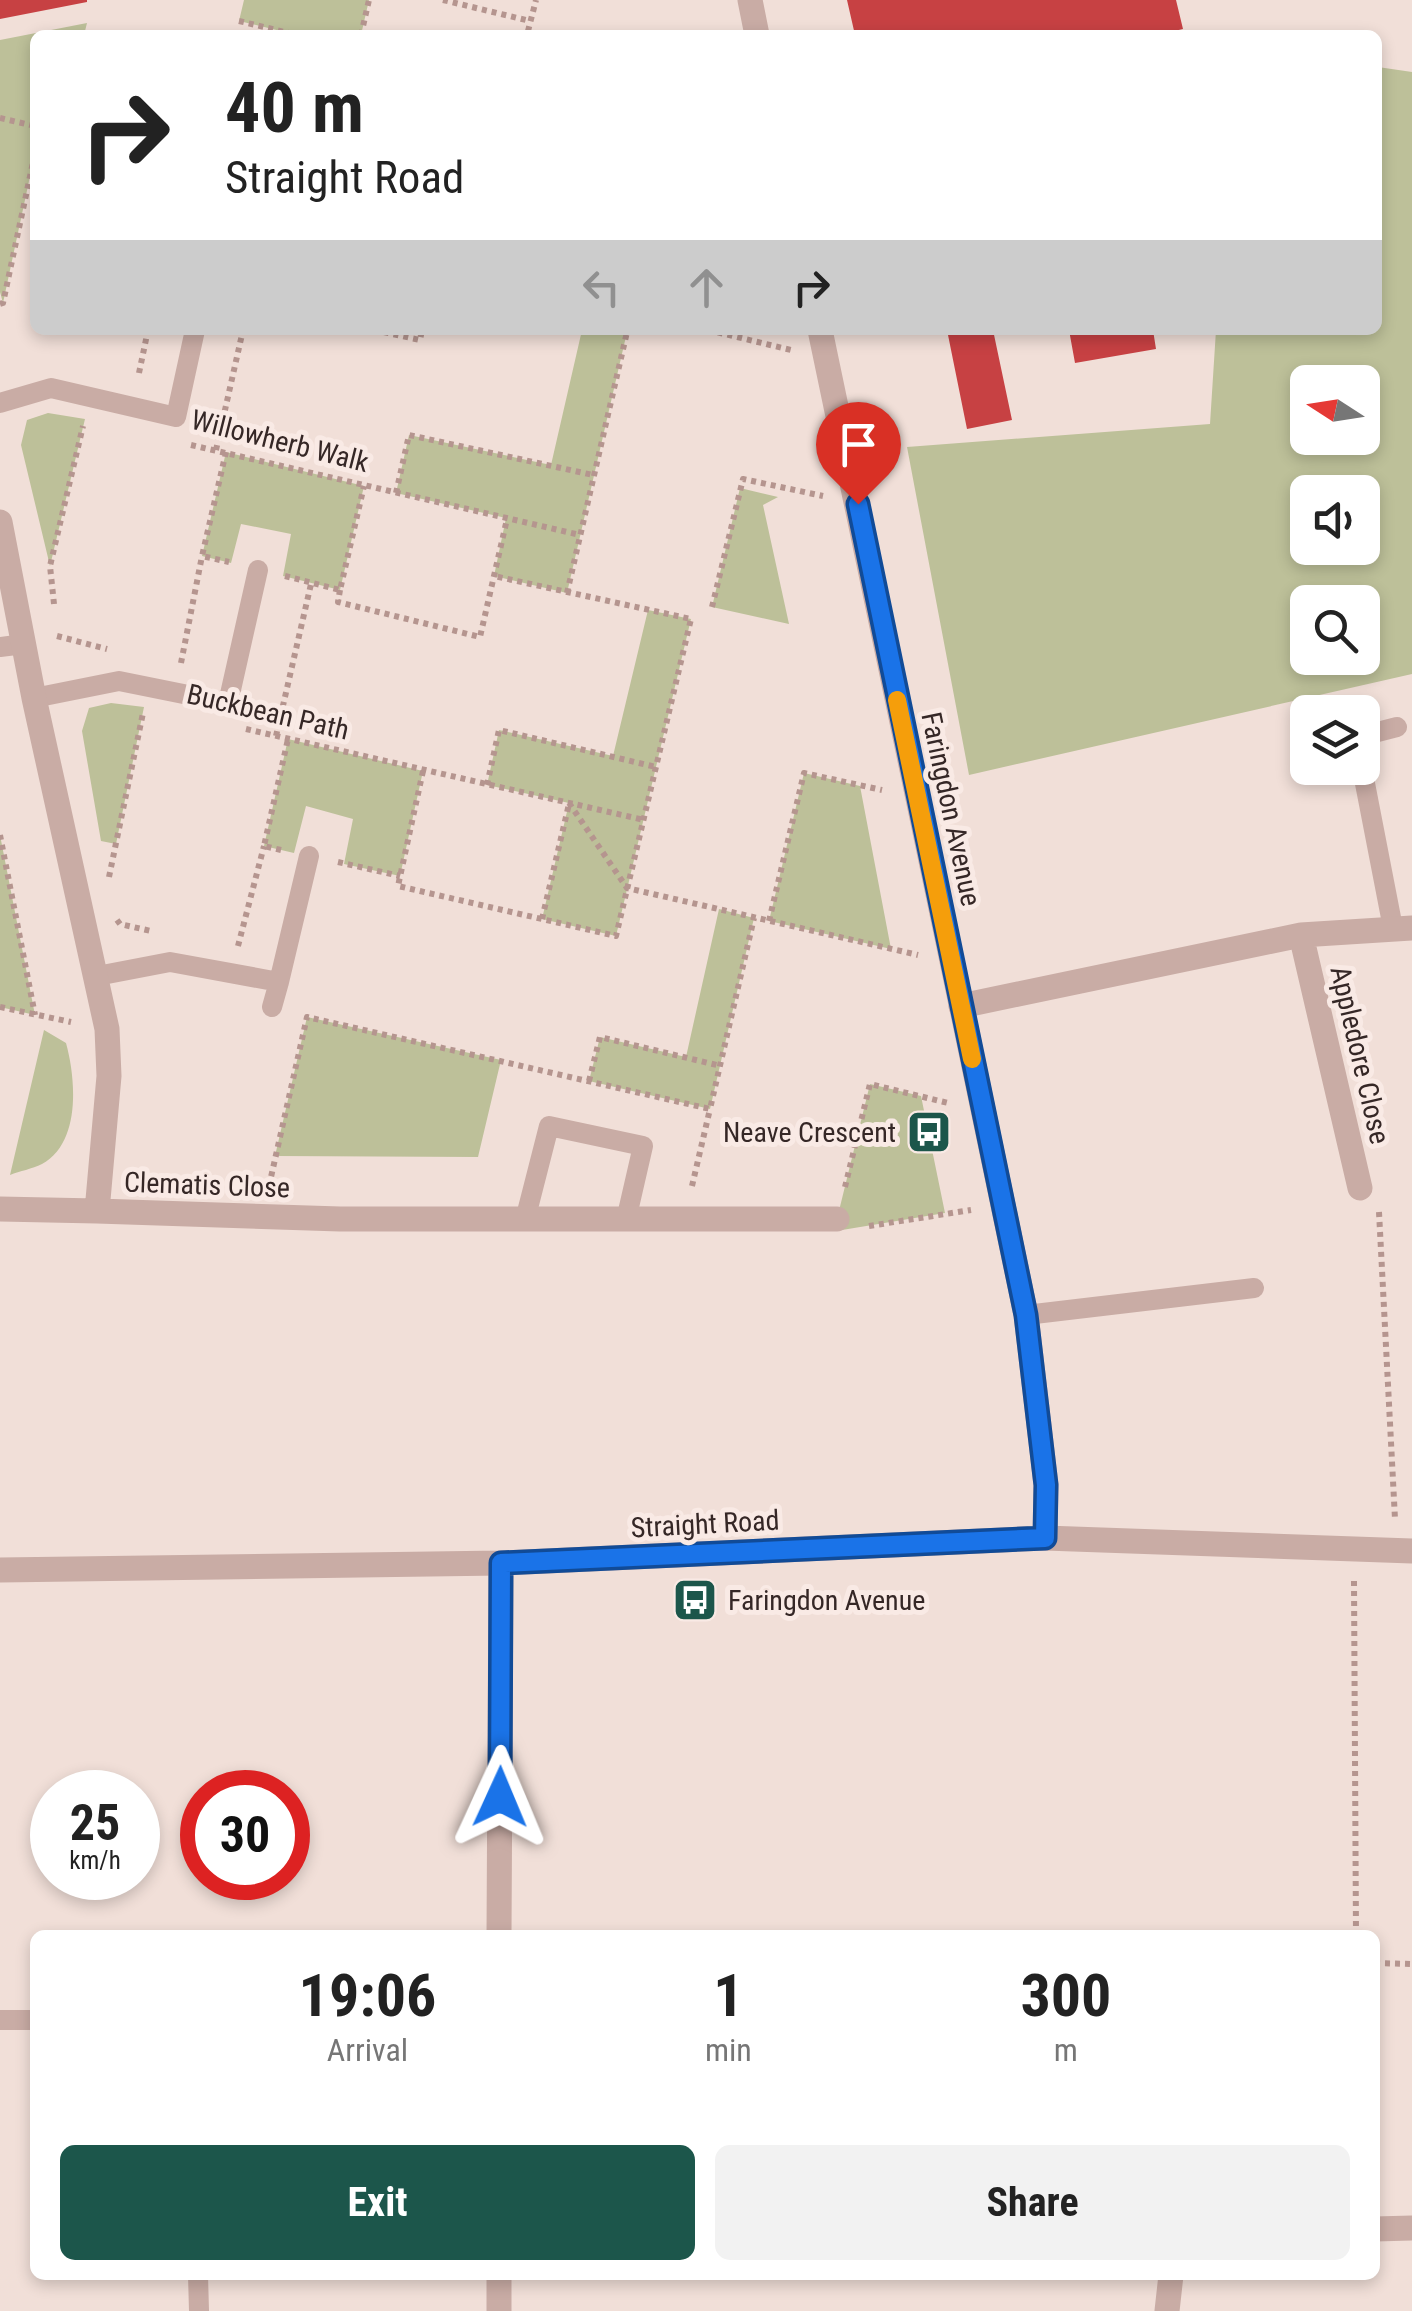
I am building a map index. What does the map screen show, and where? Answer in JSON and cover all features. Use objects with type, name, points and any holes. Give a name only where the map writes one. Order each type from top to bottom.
[{"type":"street","points":[[750,0],[757,30]]},
{"type":"street","name":"Faringdon Avenue","points":[[821,335],[1026,1315],[1046,1485],[1045,1538]]},
{"type":"street","name":"Clematis Close","points":[[0,522],[12,646],[34,698],[92,907],[96,976],[107,1029],[108,1076],[96,1211],[263,1218],[837,1219]]},
{"type":"street","points":[[962,1006],[1301,935],[1402,928]]},
{"type":"street","name":"Appledore Close","points":[[1301,935],[1360,1188]]},
{"type":"street","points":[[0,1209],[96,1211]]},
{"type":"street","name":"Straight Road","points":[[0,1570],[501,1563],[1045,1538],[1404,1551]]},
{"type":"street","points":[[499,1930],[501,1563]]},
{"type":"street","points":[[1380,2229],[1412,2228]]},
{"type":"street","points":[[498,2280],[499,2311]]},
{"type":"street","points":[[1167,2311],[1170,2280]]},
{"type":"lane","points":[[0,403],[51,388],[176,417],[194,335]]},
{"type":"lane","points":[[34,698],[119,681],[228,702],[258,570]]},
{"type":"lane","points":[[1380,731],[1397,727]]},
{"type":"lane","points":[[1366,785],[1402,928]]},
{"type":"lane","points":[[272,1008],[309,856]]},
{"type":"lane","points":[[96,976],[170,962],[279,982]]},
{"type":"lane","points":[[526,1216],[548,1126],[643,1146],[626,1220]]},
{"type":"lane","points":[[1026,1315],[1254,1288]]},
{"type":"lane","points":[[0,2020],[30,2020]]},
{"type":"lane","points":[[198,2280],[199,2311]]},
{"type":"path","points":[[362,30],[370,0]]},
{"type":"path","points":[[443,0],[530,21]]},
{"type":"path","points":[[528,30],[536,0]]},
{"type":"path","points":[[239,21],[276,30]]},
{"type":"path","points":[[0,118],[30,125]]},
{"type":"path","points":[[2,303],[30,177]]},
{"type":"path","points":[[0,292],[2,303]]},
{"type":"path","points":[[139,373],[147,335]]},
{"type":"path","points":[[216,450],[243,335]]},
{"type":"path","points":[[397,335],[420,340],[421,335]]},
{"type":"path","points":[[567,592],[623,335]]},
{"type":"path","points":[[729,335],[826,358]]},
{"type":"path","name":"Willowherb Walk","points":[[176,417],[174,441],[580,535]]},
{"type":"path","points":[[84,419],[50,566],[58,638],[110,650]]},
{"type":"path","name":"Willowherb Walk","points":[[396,493],[409,434],[593,475]]},
{"type":"path","points":[[712,607],[743,479],[858,504]]},
{"type":"path","points":[[340,590],[338,602],[480,636],[507,518]]},
{"type":"path","points":[[162,662],[180,665],[202,556]]},
{"type":"path","points":[[423,771],[398,886],[616,936],[691,620],[494,576]]},
{"type":"path","points":[[276,736],[311,584]]},
{"type":"path","name":"Buckbean Path","points":[[92,907],[144,707],[128,705]]},
{"type":"path","name":"Buckbean Path","points":[[232,726],[644,820]]},
{"type":"path","points":[[487,786],[500,730],[656,766]]},
{"type":"path","points":[[769,921],[804,773],[917,798]]},
{"type":"path","points":[[542,919],[569,803]]},
{"type":"path","points":[[569,803],[628,888],[953,963]]},
{"type":"path","points":[[0,834],[35,1015]]},
{"type":"path","points":[[237,951],[264,846]]},
{"type":"path","points":[[92,907],[120,924],[159,933]]},
{"type":"path","points":[[685,1219],[754,918]]},
{"type":"path","points":[[0,1007],[107,1029]]},
{"type":"path","points":[[263,1218],[306,1016],[710,1109]]},
{"type":"path","points":[[589,1081],[600,1037],[721,1066]]},
{"type":"path","points":[[984,1112],[870,1084],[837,1219],[842,1230],[1002,1206]]},
{"type":"path","points":[[1360,1188],[1379,1212],[1404,1551]]},
{"type":"path","points":[[1354,1550],[1356,1930]]},
{"type":"path","points":[[1380,1963],[1412,1964]]},
{"type":"green space","points":[[244,0],[369,0],[362,30],[276,30],[239,21]]},
{"type":"green space","points":[[87,23],[85,30],[51,30]]},
{"type":"green space","points":[[30,34],[30,176],[3,303],[0,292],[0,40]]},
{"type":"green space","points":[[1382,68],[1412,72],[1412,674],[1320,695],[1290,695],[1290,702],[969,775],[907,447],[1210,424],[1216,335],[1382,335]]},
{"type":"green space","points":[[581,335],[626,335],[567,593],[494,576],[506,518],[396,493],[409,435],[551,465]]},
{"type":"green space","points":[[48,413],[85,419],[50,566],[21,445],[27,420]]},
{"type":"green space","points":[[226,452],[364,486],[340,590],[283,576],[291,534],[241,524],[231,563],[202,556]]},
{"type":"green space","points":[[740,488],[778,497],[763,505],[789,624],[712,607]]},
{"type":"green space","points":[[648,610],[691,619],[616,936],[542,919],[569,803],[487,785],[499,730],[613,756]]},
{"type":"green space","points":[[111,703],[144,707],[116,844],[101,841],[82,731],[89,708]]},
{"type":"green space","points":[[288,739],[423,771],[400,876],[344,864],[353,819],[306,806],[294,853],[264,846]]},
{"type":"green space","points":[[804,773],[860,786],[891,949],[769,921]]},
{"type":"green space","points":[[0,835],[35,1015],[0,1007]]},
{"type":"green space","points":[[719,909],[754,918],[710,1109],[589,1081],[600,1037],[686,1057]]},
{"type":"green space","points":[[307,1017],[501,1060],[478,1157],[275,1156]]},
{"type":"green space","points":[[44,1030],[66,1043],[73,1092],[69,1126],[55,1154],[42,1164],[10,1175]]},
{"type":"green space","points":[[870,1084],[921,1096],[945,1213],[842,1230],[837,1219]]},
{"type":"building","points":[[0,0],[87,0],[87,2],[0,19]]},
{"type":"building","points":[[847,0],[1176,0],[1183,29],[1179,30],[854,30]]},
{"type":"building","points":[[948,335],[994,335],[1012,420],[967,429]]},
{"type":"building","points":[[1070,335],[1154,335],[1156,349],[1075,363]]},
{"type":"slow traffic","points":[[897,700],[972,1059]]},
{"type":"place","name":"Neave Crescent","points":[[929,1132]]},
{"type":"place","name":"Faringdon Avenue","points":[[695,1600]]},
{"type":"route","points":[[500,1797],[501,1563],[1045,1538],[1046,1485],[1026,1315],[858,504]]}]
